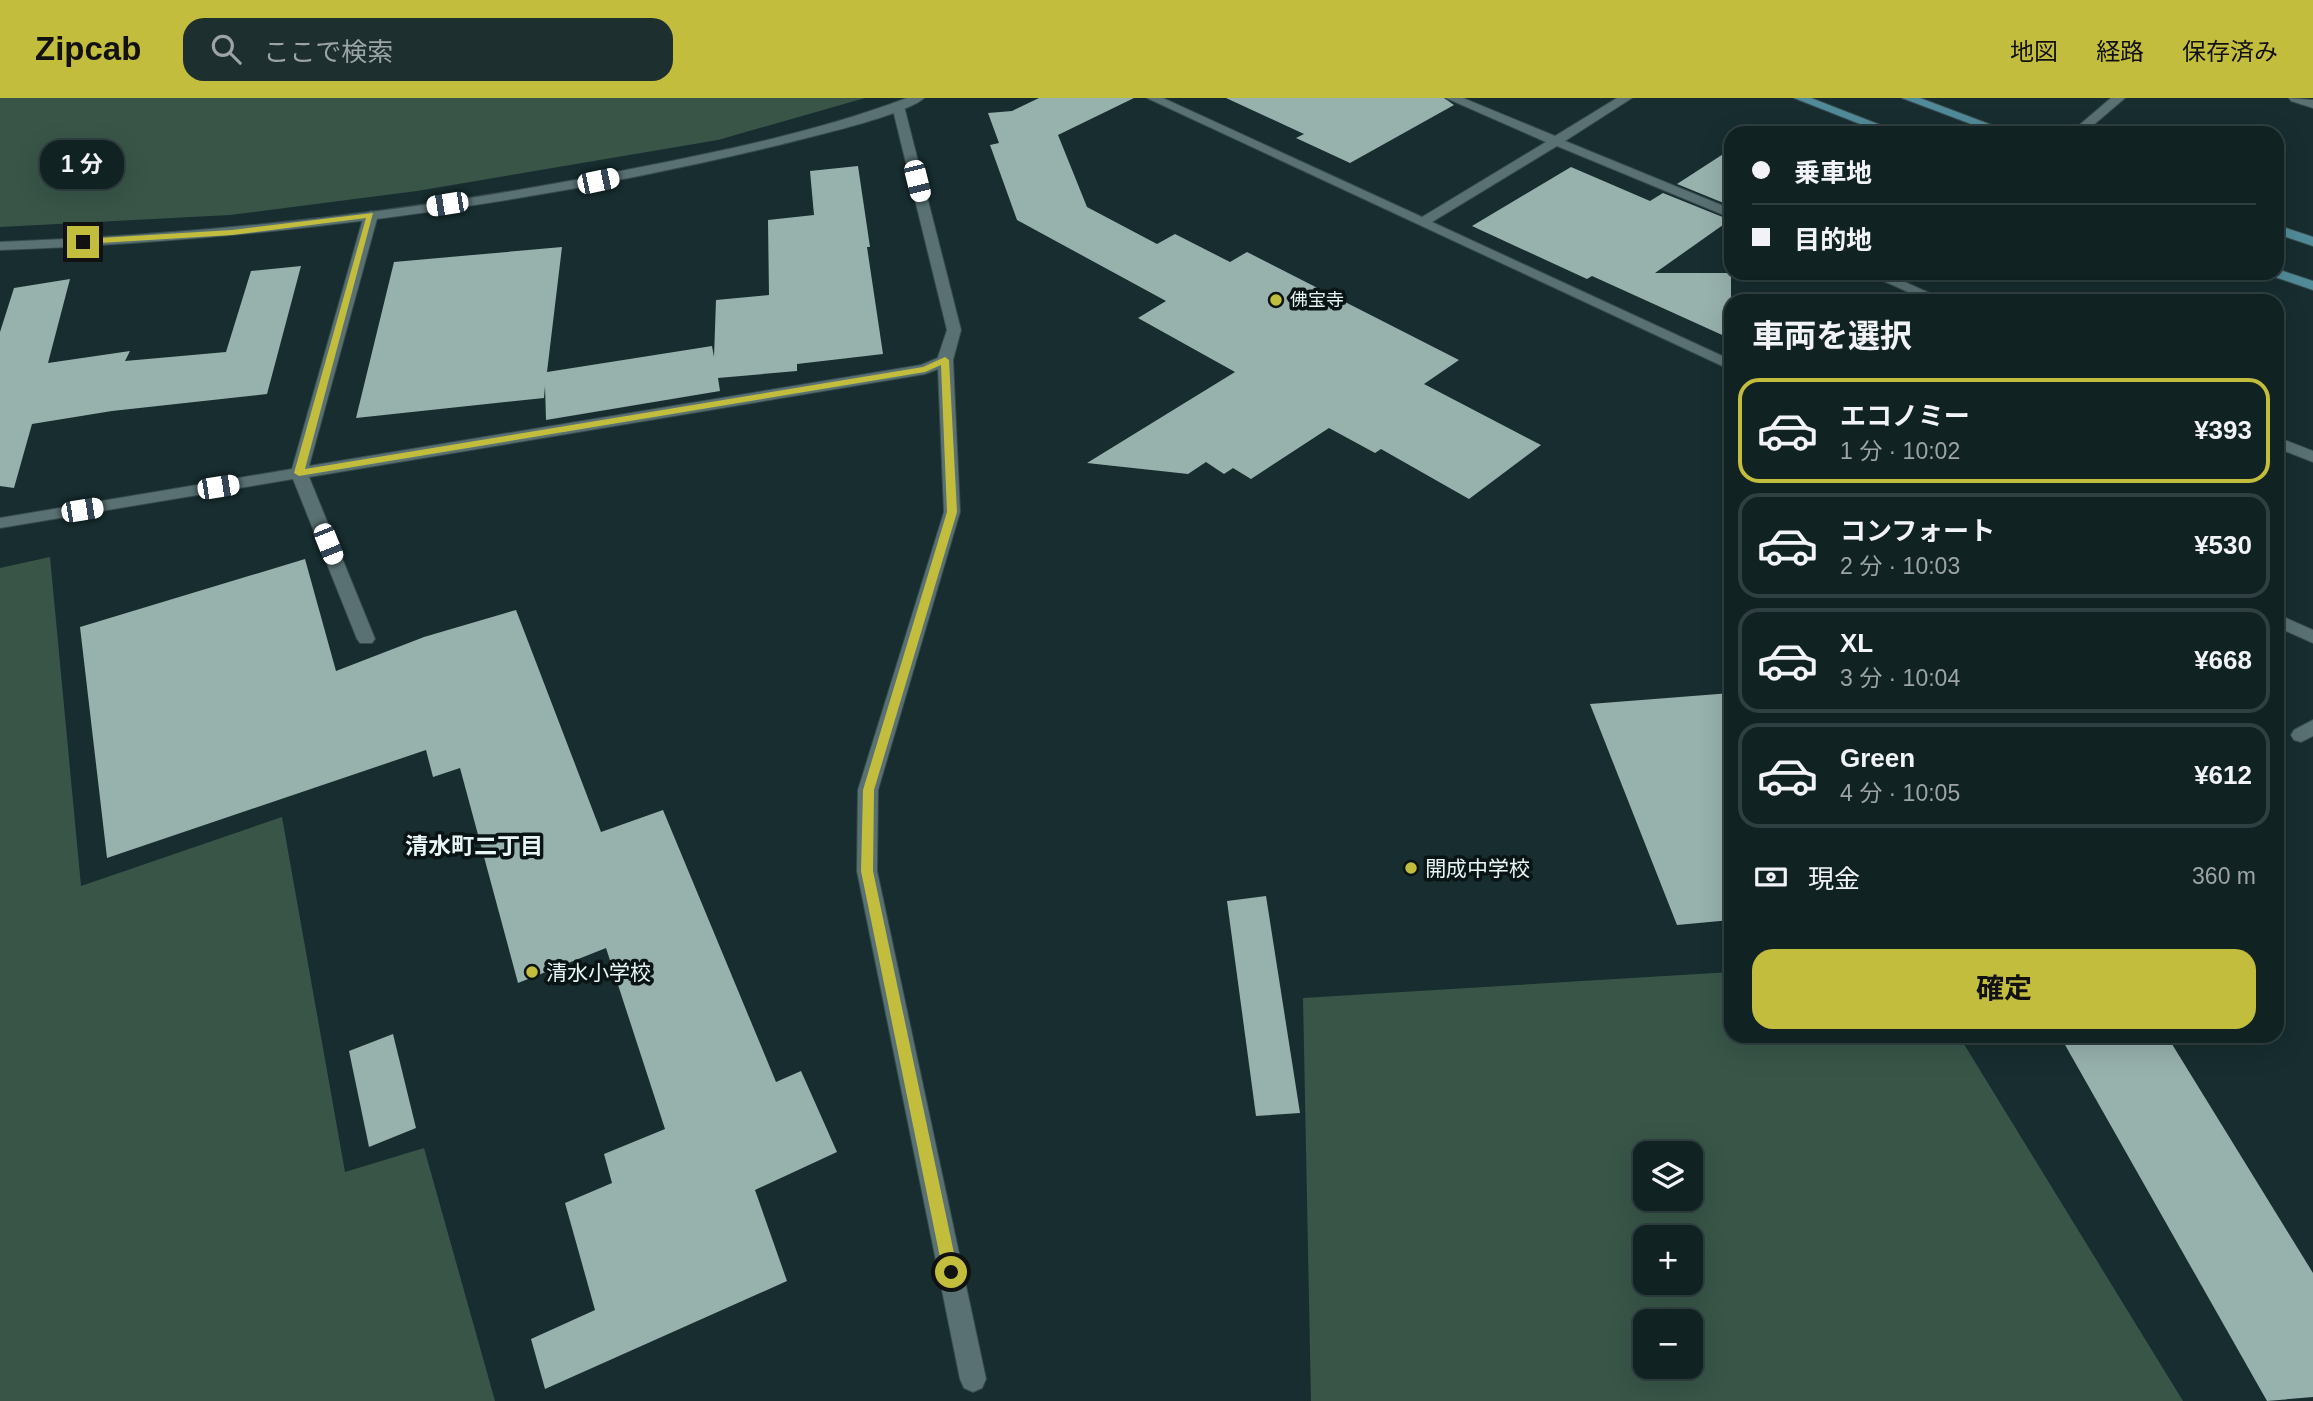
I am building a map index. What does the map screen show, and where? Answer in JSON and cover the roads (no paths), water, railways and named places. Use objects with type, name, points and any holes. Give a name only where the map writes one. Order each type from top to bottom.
[{"type":"main road","points":[[1800,98],[1876,126]]},
{"type":"main road","points":[[1908,98],[1987,126]]},
{"type":"main road","points":[[2284,232],[2313,242]]},
{"type":"main road","points":[[2284,276],[2313,286]]},
{"type":"street","points":[[0,246],[232,233],[598,181],[765,145],[918,98]]},
{"type":"street","points":[[1153,98],[1724,363]]},
{"type":"street","points":[[1452,98],[1724,211]]},
{"type":"street","points":[[1422,223],[1626,98]]},
{"type":"street","points":[[2085,126],[2119,98]]},
{"type":"street","points":[[2295,98],[2313,104]]},
{"type":"street","points":[[898,106],[954,330],[945,360],[952,512],[868,790],[867,871],[973,1379]]},
{"type":"street","points":[[366,639],[299,473],[370,215]]},
{"type":"street","points":[[1890,280],[1923,294]]},
{"type":"street","points":[[0,523],[925,369],[945,360]]},
{"type":"street","points":[[2284,445],[2313,457]]},
{"type":"street","points":[[2284,623],[2313,637]]},
{"type":"place","name":"佛宝寺","points":[[1276,300]]},
{"type":"place","name":"開成中学校","points":[[1411,868]]},
{"type":"place","name":"清水小学校","points":[[532,972]]},
{"type":"district","name":"清水町二丁目","points":[[474,846]]}]
